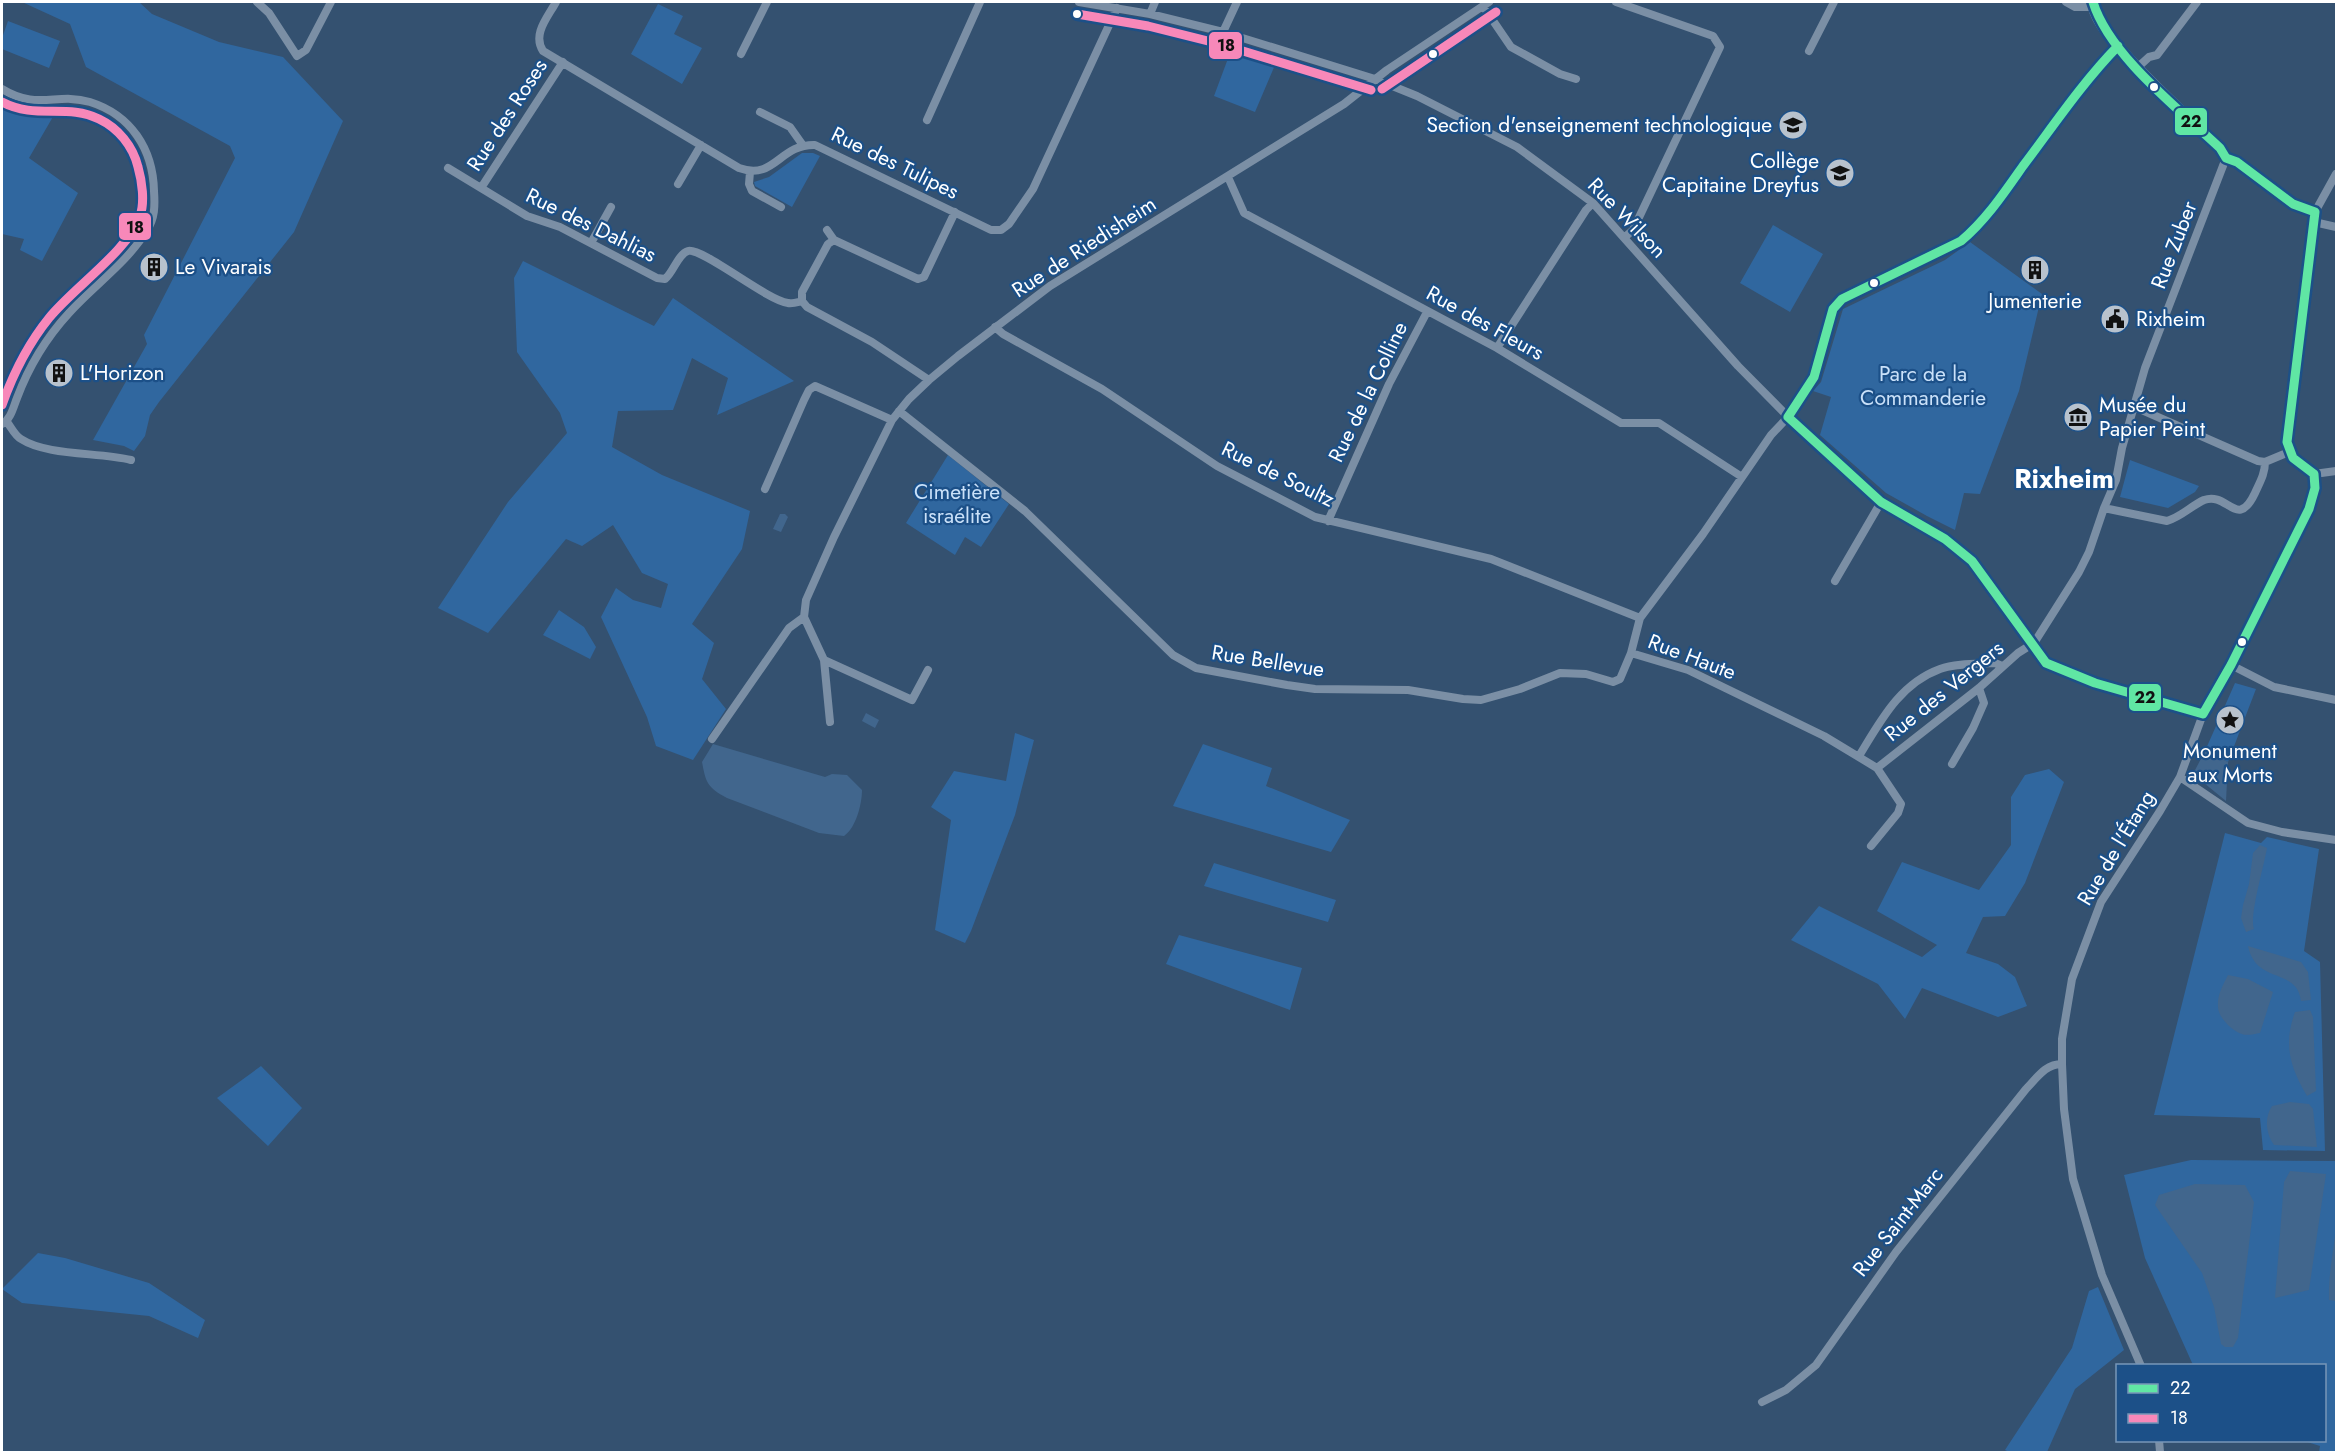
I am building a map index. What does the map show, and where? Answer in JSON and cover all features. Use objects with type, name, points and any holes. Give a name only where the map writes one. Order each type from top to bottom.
[{"type":"main road","points":[[2093,4],[2102,25],[2118,46],[2220,148],[2226,158]]},
{"type":"street","points":[[257,2],[269,13],[297,56],[306,50],[331,2]]},
{"type":"street","points":[[556,2],[539,33],[538,43],[543,51],[739,168],[750,172],[749,184],[752,191],[781,207]]},
{"type":"street","points":[[741,54],[767,2]]},
{"type":"street","points":[[927,120],[980,2]]},
{"type":"street","name":"Rue Wilson","points":[[1079,2],[1117,8],[1223,32],[1375,79],[1417,96],[1517,147],[1593,203],[1738,366],[1813,442],[1881,502],[1946,539],[1972,561],[2034,643],[2046,663],[2095,683],[2203,714]]},
{"type":"street","points":[[1150,15],[1155,2]]},
{"type":"street","points":[[1223,32],[1238,2]]},
{"type":"street","points":[[1616,2],[1713,36],[1720,47],[1633,230],[1625,237]]},
{"type":"street","points":[[1809,51],[1834,2]]},
{"type":"street","points":[[2066,2],[2075,7],[2093,4]]},
{"type":"street","points":[[2138,67],[2149,57],[2157,55],[2197,2]]},
{"type":"street","points":[[1486,4],[1511,47],[1560,74],[1576,79]]},
{"type":"street","name":"Rue de Riedisheim","points":[[804,617],[806,600],[892,420],[929,380],[1050,286],[1344,104],[1375,79],[1486,4]]},
{"type":"street","name":"Rue des Tulipes","points":[[750,172],[762,171],[802,144],[815,145],[991,230],[1001,230],[1009,224],[1033,189],[1117,8]]},
{"type":"street","name":"Rue Haute","points":[[1871,846],[1898,813],[1901,804],[1877,768],[1824,736],[1688,670],[1631,653],[1640,618],[1771,435],[1788,417],[1814,377],[1833,309],[1837,304],[1842,299],[1961,240],[1970,233],[1991,212],[2060,114],[2118,46]]},
{"type":"street","name":"Rue des Roses","points":[[481,188],[563,62]]},
{"type":"street","points":[[2,89],[16,97],[33,101],[72,99],[90,102],[125,121],[134,129],[149,158],[154,178],[155,203],[154,217],[148,230],[131,252],[70,311],[44,344],[24,378],[4,423],[19,438],[33,445],[47,449],[112,455],[131,460]]},
{"type":"street","points":[[760,112],[790,127],[802,144]]},
{"type":"street","points":[[678,184],[701,145]]},
{"type":"street","points":[[2226,158],[2237,162],[2293,204],[2315,212]]},
{"type":"street","name":"Rue Zuber","points":[[2034,643],[2089,552],[2116,480],[2122,448],[2145,369],[2226,158]]},
{"type":"street","name":"Rue des Dahlias","points":[[448,168],[527,216],[560,227],[657,278],[665,279],[683,255],[688,251],[696,251],[712,259],[738,278],[787,303],[802,301],[807,307],[872,342],[929,380]]},
{"type":"street","points":[[2337,174],[2315,212],[2287,442],[2289,452],[2314,474],[2337,471]]},
{"type":"street","name":"Rue des Fleurs","points":[[1228,177],[1244,213],[1497,348],[1620,423],[1659,423],[1742,477]]},
{"type":"street","points":[[1497,348],[1586,210],[1593,203]]},
{"type":"street","points":[[591,243],[611,207]]},
{"type":"street","points":[[827,230],[834,240],[918,279],[924,277],[955,212]]},
{"type":"street","points":[[2314,222],[2337,227]]},
{"type":"street","points":[[802,301],[802,292],[828,244],[834,240]]},
{"type":"street","name":"Rue de la Colline","points":[[1328,521],[1389,384],[1427,312]]},
{"type":"street","name":"Rue de Soultz","points":[[995,327],[1003,334],[1102,389],[1217,466],[1315,517],[1491,560],[1640,618]]},
{"type":"street","points":[[765,489],[806,395],[815,386],[892,420]]},
{"type":"street","points":[[2135,407],[2206,440],[2265,462],[2289,452]]},
{"type":"street","name":"Rue Bellevue","points":[[899,411],[1025,511],[1173,655],[1196,668],[1225,675],[1315,689],[1408,690],[1481,700],[1520,689],[1560,673],[1586,674],[1613,682],[1620,680],[1631,653]]},
{"type":"street","points":[[2104,508],[2167,521],[2175,519],[2205,500],[2214,499],[2242,510],[2249,506],[2265,472],[2265,462]]},
{"type":"street","name":"Rue de l'Étang","points":[[2141,1364],[2102,1275],[2073,1179],[2064,1109],[2062,1064],[2062,1039],[2072,979],[2086,935],[2110,885],[2180,777],[2203,714],[2231,664],[2309,509],[2315,494],[2314,474]]},
{"type":"street","points":[[1835,581],[1881,502]]},
{"type":"street","points":[[712,739],[789,628],[804,617],[824,660],[830,722]]},
{"type":"street","name":"Rue des Vergers","points":[[1877,768],[1979,688],[2002,666],[2034,643]]},
{"type":"street","points":[[824,660],[912,700],[928,670]]},
{"type":"street","points":[[1859,756],[1895,699],[1924,676],[1952,666],[1995,663],[2002,666]]},
{"type":"street","points":[[2231,664],[2274,687],[2337,700]]},
{"type":"street","points":[[1952,764],[1973,728],[1984,703],[1979,688]]},
{"type":"street","points":[[2180,777],[2248,823],[2282,832],[2337,840]]},
{"type":"street","name":"Rue Saint-Marc","points":[[1762,1402],[1786,1390],[1816,1365],[1896,1252],[2026,1089],[2046,1068],[2054,1064],[2062,1064]]},
{"type":"green space","points":[[22,2],[139,2],[152,14],[219,42],[283,57],[343,121],[294,232],[159,402],[150,415],[145,436],[134,451],[124,446],[93,440],[147,344],[144,335],[235,158],[230,146],[86,67],[70,24]]},
{"type":"green space","points":[[658,4],[683,16],[674,34],[702,48],[682,84],[631,54]]},
{"type":"green space","points":[[8,21],[60,41],[49,68],[2,49],[2,38]]},
{"type":"green space","points":[[1233,45],[1278,58],[1255,112],[1214,96]]},
{"type":"green space","points":[[2,98],[14,108],[54,115],[29,158],[78,193],[42,261],[20,250],[24,239],[2,234]]},
{"type":"green space","points":[[802,153],[813,153],[820,156],[792,207],[755,186],[754,182],[769,177]]},
{"type":"green space","points":[[1773,225],[1823,254],[1790,312],[1740,283]]},
{"type":"green space","name":"Parc de la Commanderie","points":[[1970,242],[2042,294],[2019,391],[1980,494],[1964,493],[1955,530],[1886,493],[1820,435],[1831,397],[1813,391],[1821,382],[1843,309],[1945,260]]},
{"type":"green space","points":[[523,261],[654,326],[673,298],[794,381],[717,415],[728,378],[692,358],[673,410],[618,411],[612,447],[662,475],[750,511],[742,549],[692,624],[714,643],[702,679],[726,709],[693,760],[656,746],[647,717],[601,617],[616,588],[633,600],[661,608],[668,584],[642,573],[613,525],[582,546],[566,539],[488,633],[438,608],[508,502],[567,433],[560,413],[517,352],[514,278]]},
{"type":"green space","name":"Cimetière israélite","points":[[948,455],[1009,504],[981,547],[965,537],[955,555],[906,523]]},
{"type":"green space","points":[[2130,460],[2199,486],[2195,492],[2168,508],[2120,497]]},
{"type":"green space","points":[[559,610],[584,627],[596,647],[590,659],[543,635]]},
{"type":"green space","points":[[2235,683],[2256,689],[2228,762],[2205,751]]},
{"type":"green space","points":[[1015,733],[1034,740],[1015,815],[965,943],[935,930],[951,820],[931,807],[954,771],[1006,781]]},
{"type":"green space","points":[[1203,744],[1272,768],[1266,786],[1350,820],[1331,852],[1173,806]]},
{"type":"green space","points":[[2049,769],[2064,782],[2025,883],[2005,916],[1983,917],[1966,953],[1998,964],[2015,977],[2027,1006],[1998,1017],[1922,988],[1905,1019],[1878,984],[1791,940],[1819,906],[1922,957],[1937,945],[1877,911],[1902,862],[1979,890],[2011,845],[2011,797],[2025,775]]},
{"type":"green space","points":[[2225,833],[2261,843],[2267,837],[2319,849],[2304,951],[2320,962],[2325,1151],[2263,1150],[2260,1118],[2154,1115]]},
{"type":"green space","points":[[1214,863],[1336,900],[1328,922],[1204,886]]},
{"type":"green space","points":[[1179,935],[1302,968],[1290,1010],[1166,964]]},
{"type":"green space","points":[[261,1066],[302,1108],[268,1146],[217,1098]]},
{"type":"green space","points":[[2191,1160],[2336,1161],[2336,1452],[2319,1452],[2320,1446],[2307,1442],[2326,1442],[2326,1364],[2193,1364],[2145,1258],[2124,1175]]},
{"type":"green space","points":[[38,1253],[65,1258],[149,1283],[205,1320],[198,1338],[149,1316],[22,1303],[2,1289]]},
{"type":"green space","points":[[2098,1287],[2124,1350],[2075,1389],[2047,1452],[2009,1452],[2005,1450],[2072,1348],[2089,1291]]},
{"type":"shaded area","points":[[780,514],[788,517],[781,532],[773,529]]},
{"type":"shaded area","points":[[866,713],[879,720],[875,728],[862,721]]},
{"type":"shaded area","points":[[713,744],[825,777],[832,774],[847,775],[862,790],[855,822],[844,836],[819,833],[727,798],[708,784],[705,775],[702,762]]},
{"type":"shaded area","points":[[2205,751],[2228,762],[2226,801],[2193,774]]},
{"type":"shaded area","points":[[2260,845],[2267,848],[2255,903],[2254,929],[2246,932],[2241,918],[2243,905],[2249,884],[2253,853]]},
{"type":"shaded area","points":[[2248,946],[2301,962],[2308,972],[2311,1000],[2301,1001],[2298,990],[2292,984],[2259,966],[2252,958]]},
{"type":"shaded area","points":[[2228,975],[2248,979],[2273,992],[2260,1033],[2246,1035],[2238,1032],[2220,1015],[2218,998]]},
{"type":"shaded area","points":[[2310,1010],[2313,1017],[2316,1091],[2307,1096],[2296,1075],[2290,1055],[2289,1035],[2295,1012]]},
{"type":"shaded area","points":[[2290,1102],[2309,1104],[2313,1109],[2317,1147],[2274,1145],[2271,1141],[2267,1126],[2269,1111],[2272,1106]]},
{"type":"shaded area","points":[[2290,1171],[2326,1174],[2309,1290],[2275,1298],[2284,1182]]},
{"type":"shaded area","points":[[2195,1184],[2245,1185],[2254,1202],[2238,1338],[2233,1347],[2225,1347],[2221,1344],[2214,1307],[2202,1273],[2155,1205],[2159,1195]]},
{"type":"shaded area","points":[[2336,1225],[2336,1301],[2329,1300],[2329,1290]]},
{"type":"transit line","name":"22","points":[[2093,2],[2101,22],[2130,61],[2166,99],[2220,148],[2226,158],[2237,162],[2293,204],[2315,212]]},
{"type":"transit line","name":"18","points":[[1382,89],[1496,12]]},
{"type":"transit line","name":"18","points":[[1077,14],[1148,26],[1220,44],[1371,90]]},
{"type":"transit line","name":"22","points":[[2118,46],[2080,89],[1994,206],[1970,233],[1961,241],[1842,299],[1833,309],[1814,377],[1788,417],[1881,502],[1945,539],[1972,561],[2046,663],[2095,683],[2203,714],[2231,665],[2309,509],[2315,488],[2314,474]]},
{"type":"transit line","name":"18","points":[[2,102],[27,110],[87,114],[112,127],[124,138],[136,159],[143,198],[140,216],[125,242],[59,306],[34,338],[16,371],[2,405]]},
{"type":"transit line","name":"22","points":[[2314,474],[2293,458],[2287,442],[2315,212]]},
{"type":"place","name":"Section d'enseignement technologique","points":[[1793,125]]},
{"type":"place","name":"Collège Capitaine Dreyfus","points":[[1840,173]]},
{"type":"place","name":"Le Vivarais","points":[[154,267]]},
{"type":"place","name":"Jumenterie","points":[[2035,270]]},
{"type":"place","name":"Rixheim","points":[[2115,319]]},
{"type":"place","name":"L'Horizon","points":[[59,373]]},
{"type":"place","name":"Musée du Papier Peint","points":[[2078,417]]},
{"type":"place","name":"Monument aux Morts","points":[[2230,720]]},
{"type":"district","name":"Rixheim","points":[[2064,478]]}]
